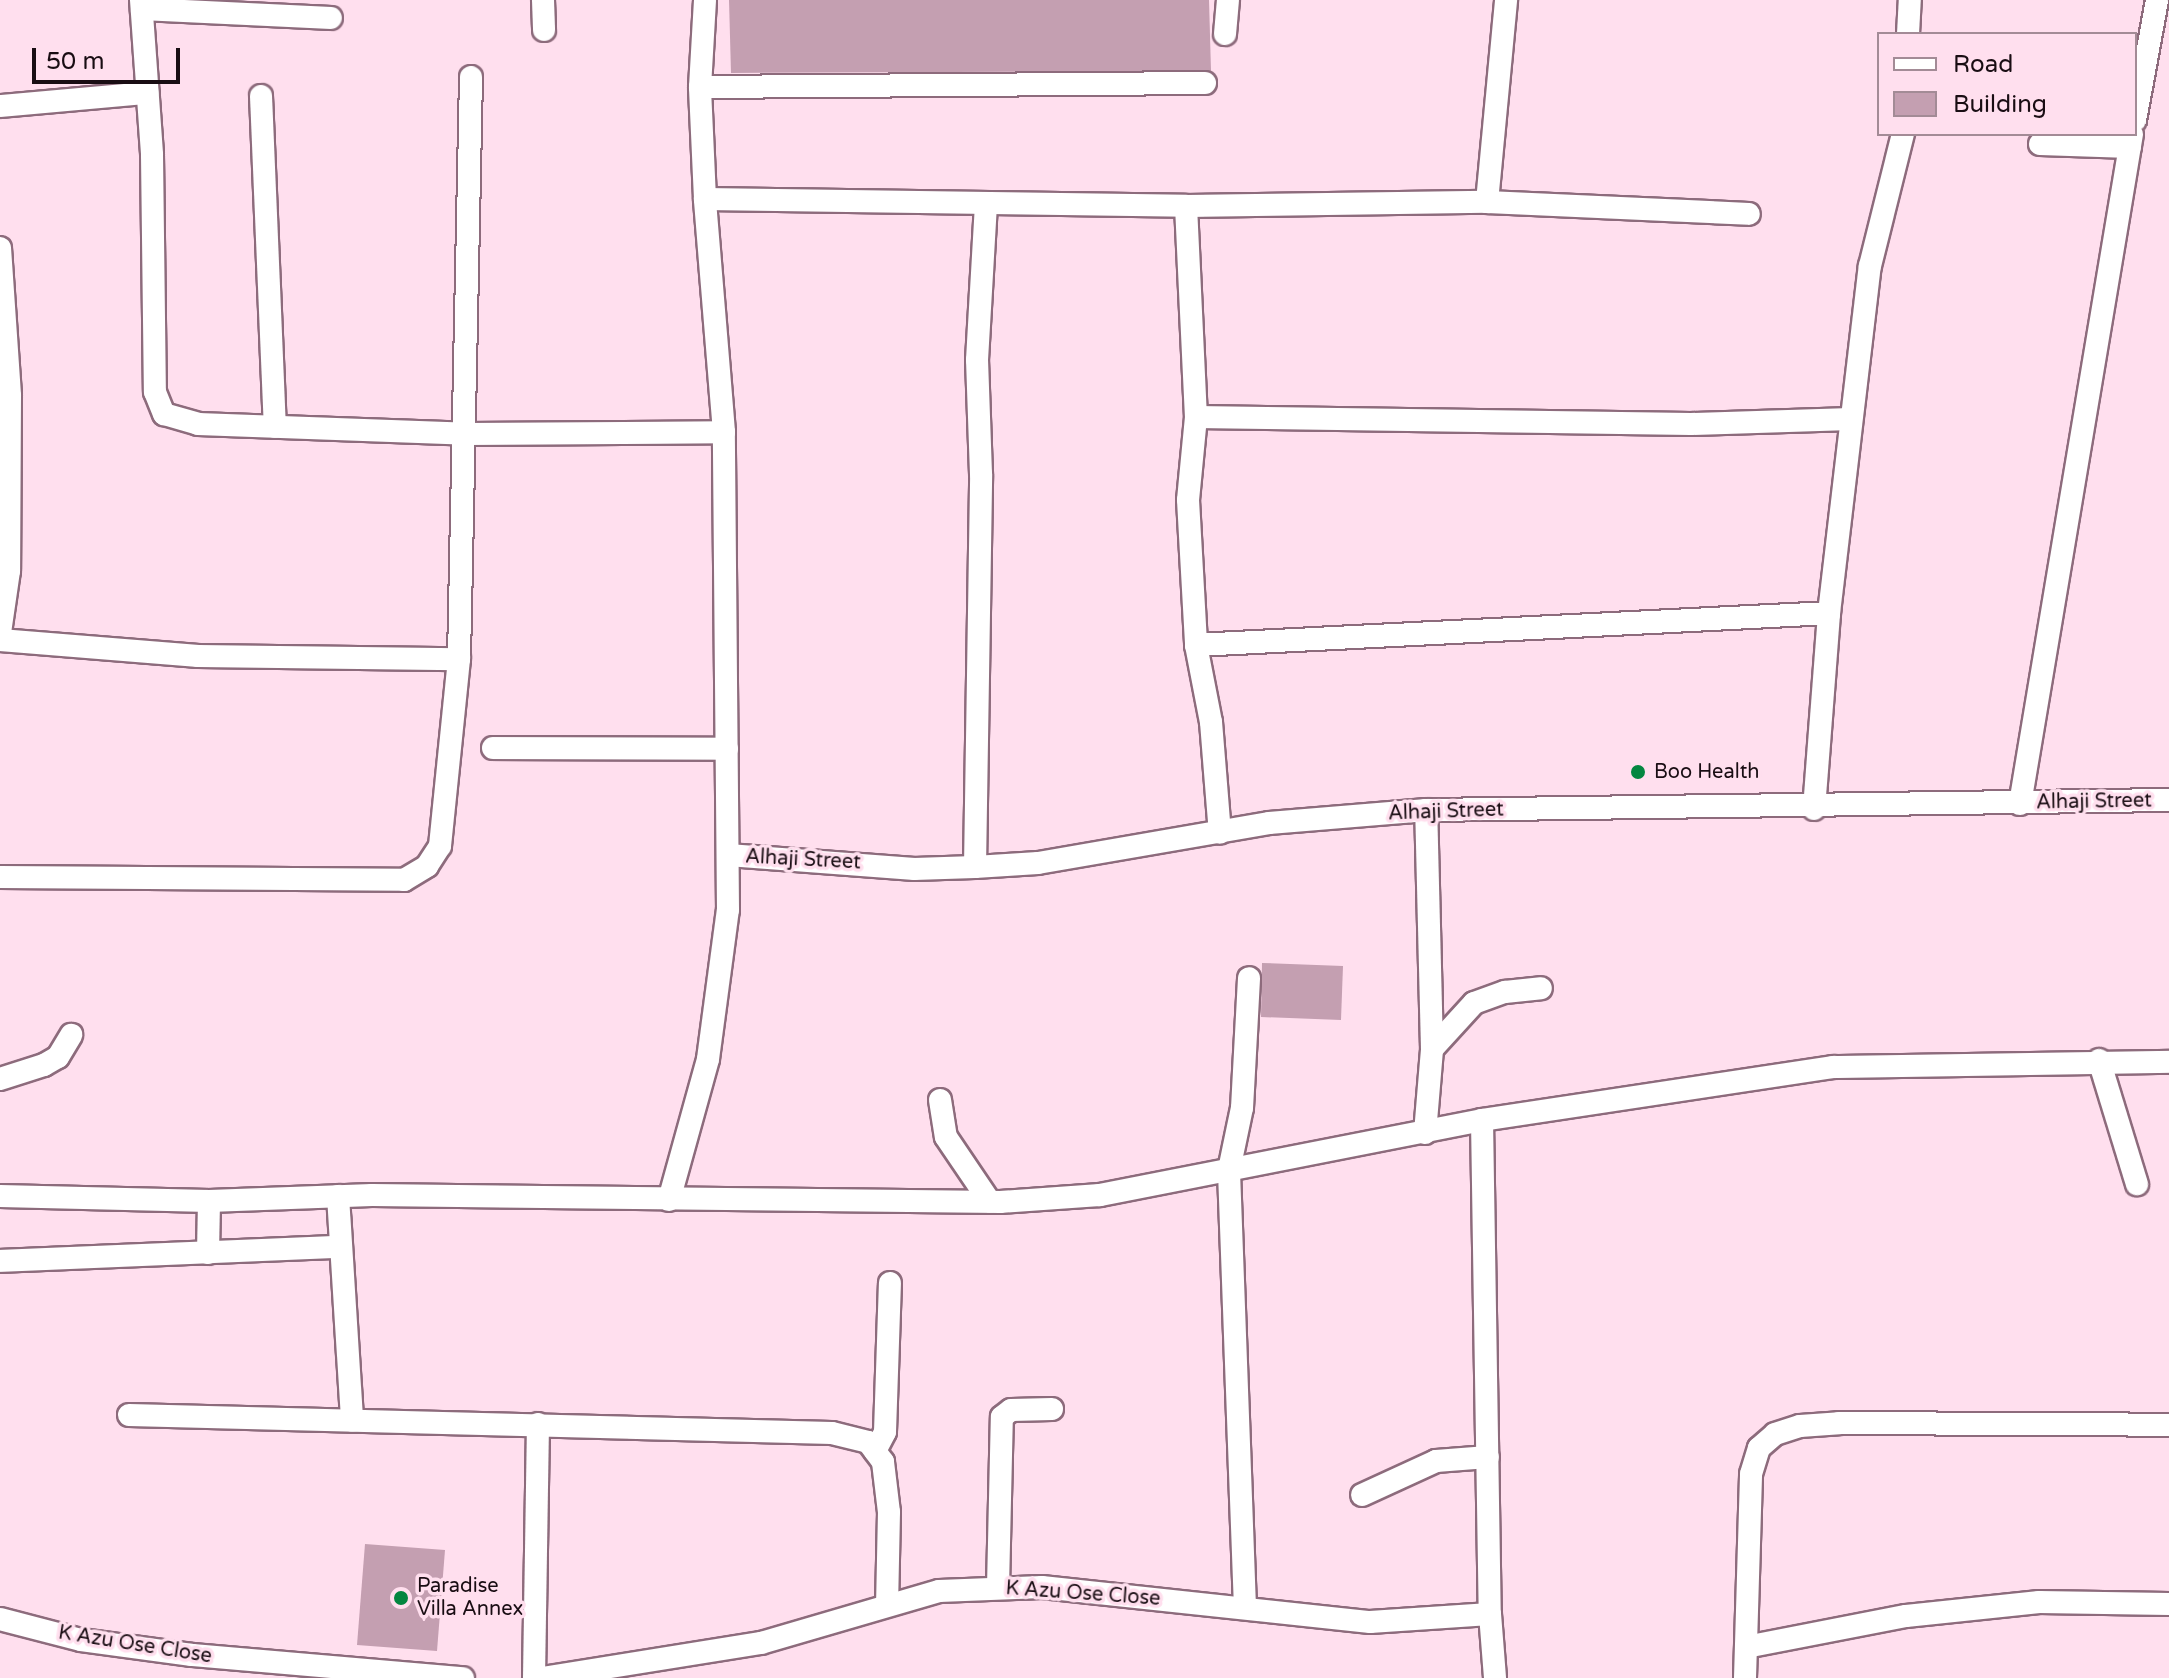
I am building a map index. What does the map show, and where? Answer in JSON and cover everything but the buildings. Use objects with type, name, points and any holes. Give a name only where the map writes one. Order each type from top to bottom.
[{"type":"street","points":[[543,0],[544,30]]},
{"type":"street","points":[[669,1200],[708,1059],[728,910],[724,432],[705,199],[700,87],[705,0]]},
{"type":"street","points":[[1225,34],[1228,0]]},
{"type":"street","points":[[1487,202],[1506,0]]},
{"type":"street","points":[[1908,32],[1910,0]]},
{"type":"street","points":[[2137,109],[2157,0]]},
{"type":"street","points":[[331,18],[141,5],[147,93],[157,404],[164,414],[198,424],[467,434],[724,432]]},
{"type":"street","points":[[0,877],[404,880],[427,866],[440,846],[459,659],[467,434],[471,77]]},
{"type":"street","points":[[700,87],[1205,83]]},
{"type":"street","points":[[0,106],[147,93]]},
{"type":"street","points":[[261,96],[275,427]]},
{"type":"street","points":[[1814,809],[1829,613],[1870,266],[1902,136]]},
{"type":"street","points":[[2020,804],[2131,140],[2040,144]]},
{"type":"street","points":[[705,199],[1186,206],[1487,202],[1749,214]]},
{"type":"street","points":[[975,867],[981,474],[977,360],[986,203]]},
{"type":"street","points":[[1186,206],[1196,417],[1188,500],[1196,645],[1211,722],[1220,833]]},
{"type":"street","points":[[0,248],[10,411],[9,571],[0,633]]},
{"type":"street","points":[[1196,417],[1691,424],[1851,419]]},
{"type":"street","points":[[1196,645],[1829,613]]},
{"type":"street","points":[[0,640],[198,656],[459,659]]},
{"type":"street","points":[[493,748],[727,749]]},
{"type":"street","name":"Alhaji Street","points":[[728,855],[914,869],[975,867],[1038,863],[1269,823],[1426,810],[1814,809],[2169,800]]},
{"type":"street","points":[[1425,1133],[1432,1049],[1426,810]]},
{"type":"street","points":[[1245,1608],[1229,1170],[1242,1108],[1249,978]]},
{"type":"street","points":[[1432,1049],[1474,1003],[1541,988]]},
{"type":"street","points":[[0,1079],[58,1057],[71,1035]]},
{"type":"street","points":[[2099,1060],[2137,1184]]},
{"type":"street","points":[[0,1196],[209,1201],[338,1196],[990,1202],[1100,1195],[1482,1120],[1833,1067],[2099,1060],[2169,1062]]},
{"type":"street","points":[[940,1100],[946,1137],[990,1202]]},
{"type":"street","points":[[1482,1120],[1490,1614],[1495,1678]]},
{"type":"street","points":[[338,1196],[352,1421]]},
{"type":"street","points":[[208,1253],[209,1201]]},
{"type":"street","points":[[0,1261],[341,1247]]},
{"type":"street","points":[[875,1451],[885,1432],[890,1283]]},
{"type":"street","points":[[998,1587],[1002,1417],[1011,1410],[1052,1409]]},
{"type":"street","points":[[129,1415],[832,1433],[868,1442],[883,1462],[889,1512],[887,1604]]},
{"type":"street","points":[[1745,1678],[1751,1474],[1759,1448],[1775,1434],[1800,1426],[1839,1423],[2169,1425]]},
{"type":"street","points":[[534,1678],[538,1424]]},
{"type":"street","points":[[1362,1495],[1436,1461],[1488,1457]]},
{"type":"street","name":"K Azu Ose Close","points":[[542,1678],[761,1643],[939,1591],[998,1587],[1370,1622],[1490,1614]]},
{"type":"street","points":[[1746,1647],[1906,1616],[2039,1602],[2169,1604]]},
{"type":"street","name":"K Azu Ose Close","points":[[0,1619],[81,1640],[192,1655],[463,1678]]},
{"type":"street","points":[[191,1678],[192,1655]]},
{"type":"place","name":"Boo Health","points":[[1638,772]]},
{"type":"place","name":"Paradise Villa Annex","points":[[401,1598]]}]
